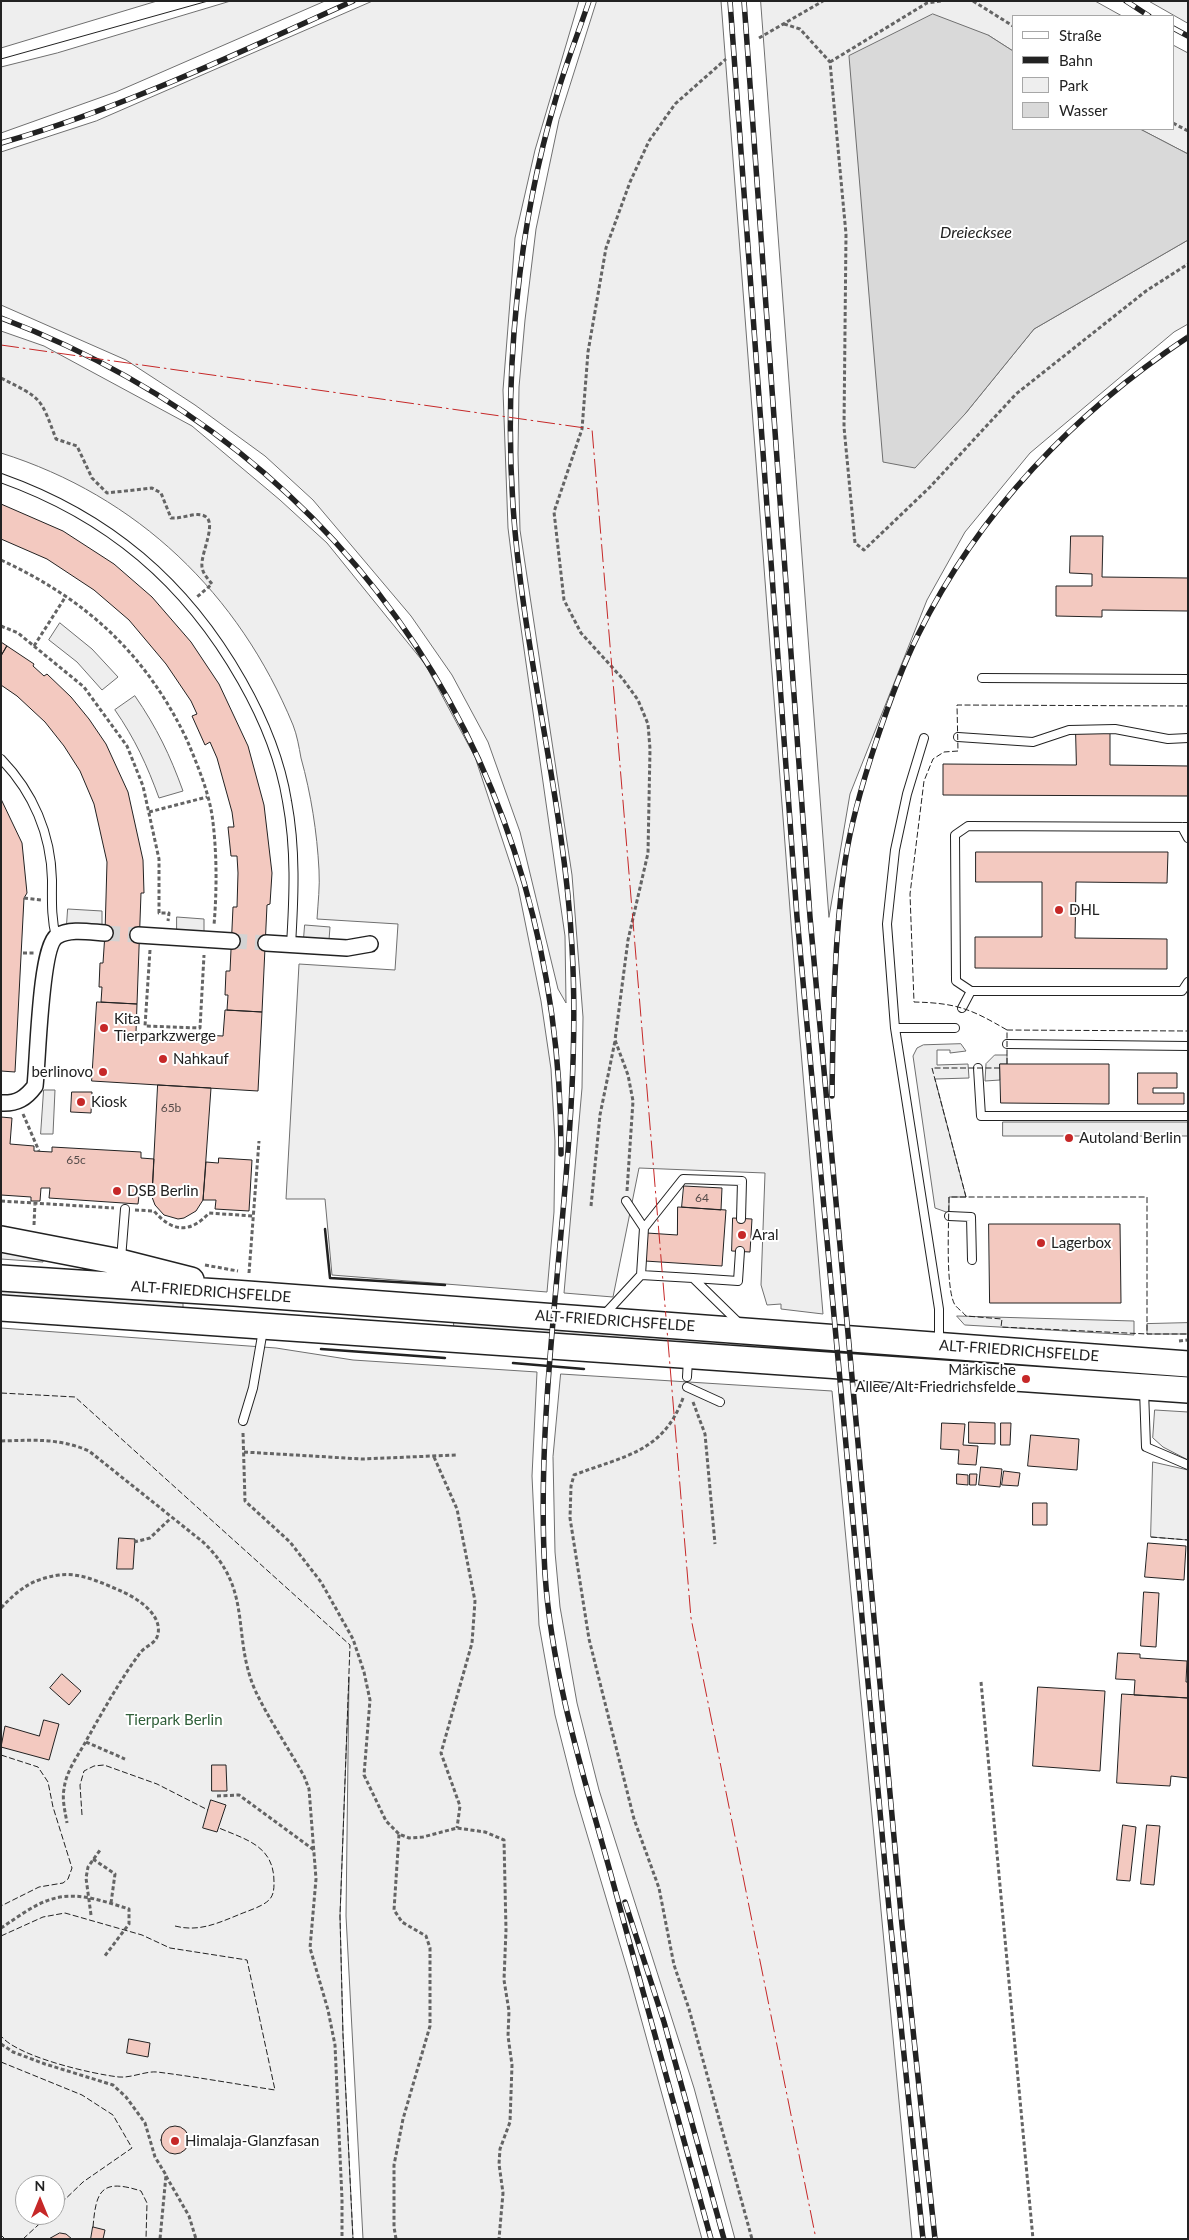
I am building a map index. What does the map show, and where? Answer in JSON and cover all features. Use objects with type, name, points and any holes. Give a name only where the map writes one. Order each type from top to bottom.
[{"type":"main road","points":[[1,1240],[157,1270],[234,1293]]},
{"type":"main road","name":"ALT-FRIEDRICHSFELDE","points":[[1,1278],[234,1293],[1181,1362]]},
{"type":"main road","name":"ALT-FRIEDRICHSFELDE","points":[[1,1308],[539,1345],[688,1366],[1188,1390]]},
{"type":"street","points":[[1,1103],[17,1102],[28,1095],[36,1086],[44,971],[51,942],[56,937],[72,932],[105,933]]},
{"type":"street","points":[[138,935],[232,941]]},
{"type":"street","points":[[266,943],[347,948],[370,944]]},
{"type":"lane","points":[[1,478],[75,510],[107,530],[166,578],[215,638],[254,702],[269,736],[280,769],[292,834],[295,870],[292,944]]},
{"type":"lane","points":[[982,678],[1188,679]]},
{"type":"lane","points":[[958,737],[1033,742],[1069,730],[1116,730],[1168,739],[1188,738]]},
{"type":"lane","points":[[924,738],[907,794],[895,850],[887,924],[895,1028],[939,1309],[938,1344]]},
{"type":"lane","points":[[1,759],[36,807],[45,831],[50,857],[52,919],[56,937]]},
{"type":"lane","points":[[1188,838],[1185,827],[968,826],[955,835],[956,981],[971,991],[1182,991],[1188,982]]},
{"type":"lane","points":[[962,1008],[971,991]]},
{"type":"lane","points":[[895,1028],[955,1028]]},
{"type":"lane","points":[[1007,1044],[1188,1046]]},
{"type":"lane","points":[[978,1068],[981,1116],[1188,1116]]},
{"type":"lane","points":[[600,1320],[641,1275],[644,1228],[683,1179],[742,1181],[741,1219]]},
{"type":"lane","points":[[626,1201],[644,1228]]},
{"type":"lane","points":[[120,1262],[125,1209]]},
{"type":"lane","points":[[949,1216],[971,1217],[972,1260]]},
{"type":"lane","points":[[641,1275],[738,1281],[740,1251]]},
{"type":"lane","points":[[693,1278],[746,1330]]},
{"type":"lane","points":[[243,1421],[253,1388],[263,1326]]},
{"type":"lane","points":[[687,1387],[720,1402]]},
{"type":"lane","points":[[1144,1387],[1146,1447],[1188,1465]]},
{"type":"path","points":[[759,38],[823,1]]},
{"type":"path","points":[[830,62],[928,3],[941,1]]},
{"type":"path","points":[[973,1],[1012,25]]},
{"type":"path","points":[[784,24],[800,28],[830,62],[846,234],[844,427],[855,543],[864,550],[930,487],[1016,394],[1146,291],[1188,264]]},
{"type":"path","points":[[591,1206],[600,1115],[615,1040],[628,940],[648,853],[648,724],[638,700],[622,678],[581,633],[564,600],[554,512],[582,429],[588,352],[606,248],[630,182],[649,141],[675,104],[726,59]]},
{"type":"path","points":[[1174,123],[1188,131]]},
{"type":"path","points":[[1,378],[35,395],[43,404],[56,439],[77,446],[92,478],[107,493],[152,488],[161,493],[172,518],[180,519],[204,515],[209,519],[211,526],[202,554],[202,568],[212,584],[189,604]]},
{"type":"path","points":[[1,560],[38,577],[82,607],[114,633],[149,675],[173,710],[198,764],[212,815],[215,868],[214,939],[212,951],[204,951],[200,1028],[145,1026],[150,947],[166,948],[169,913],[159,913],[159,859],[143,786],[127,746],[84,687],[18,633],[1,626]]},
{"type":"path","points":[[34,646],[66,596]]},
{"type":"path","points":[[149,812],[207,796]]},
{"type":"path","points":[[24,898],[51,901]]},
{"type":"path","points":[[615,1040],[628,1075],[633,1101],[626,1201]]},
{"type":"path","points":[[17,1102],[39,1151]]},
{"type":"path","points":[[249,1273],[259,1141]]},
{"type":"path","points":[[34,1226],[36,1201]]},
{"type":"path","points":[[687,1387],[676,1417],[659,1438],[629,1455],[574,1475],[571,1486],[570,1518],[588,1639],[634,1819],[659,1888],[674,1964],[689,2009],[752,2239]]},
{"type":"path","points":[[243,1421],[245,1501],[290,1542],[321,1582],[353,1639],[364,1672],[370,1700],[364,1775],[386,1821],[399,1834],[409,1838],[423,1837],[457,1828],[485,1832],[504,1840],[506,1930],[504,1980],[509,2011],[508,2036],[512,2065],[510,2122],[500,2148],[499,2164],[503,2193],[499,2239]]},
{"type":"path","points":[[701,1424],[705,1434],[715,1544]]},
{"type":"path","points":[[1,1441],[56,1440],[71,1443],[89,1451],[216,1554],[234,1585],[248,1663],[255,1689],[304,1776],[309,1789],[316,1879],[310,1948],[328,2010],[335,2045],[342,2239]]},
{"type":"path","points":[[244,1452],[362,1459],[456,1454]]},
{"type":"path","points":[[434,1456],[457,1509],[475,1601],[472,1643],[442,1753],[460,1806],[457,1828]]},
{"type":"path","points":[[134,1542],[150,1538],[171,1518]]},
{"type":"path","points":[[1,1608],[16,1593],[34,1581],[61,1575],[88,1578],[132,1596],[152,1613],[158,1626],[158,1635],[154,1643],[141,1651],[68,1772],[63,1803],[67,1822]]},
{"type":"path","points":[[981,1682],[1034,2239]]},
{"type":"path","points":[[86,1742],[125,1760]]},
{"type":"path","points":[[218,1796],[239,1795],[315,1850]]},
{"type":"path","points":[[396,2239],[394,2227],[394,2165],[403,2119],[430,2026],[430,1948],[426,1936],[402,1922],[394,1910],[399,1834]]},
{"type":"path","points":[[91,1915],[87,1872],[88,1867],[100,1850]]},
{"type":"path","points":[[93,1859],[114,1874],[111,1903]]},
{"type":"path","points":[[1,1928],[24,1913],[56,1898],[89,1897],[129,1909],[130,1924],[104,1957]]},
{"type":"path","points":[[1,2044],[13,2052],[45,2064],[113,2085],[126,2097],[145,2123],[155,2157],[189,2216],[196,2239]]},
{"type":"path","points":[[160,2239],[166,2175]]},
{"type":"green space","points":[[1,1],[157,1],[1,48]]},
{"type":"green space","points":[[231,1],[325,1],[116,92],[1,133],[1,67],[57,53]]},
{"type":"green space","points":[[373,1],[579,1],[535,150],[515,238],[503,390],[508,528],[565,936],[566,1003],[558,989],[520,832],[488,742],[452,675],[411,616],[313,500],[265,456],[195,405],[126,360],[1,305],[1,152],[96,121]]},
{"type":"green space","points":[[597,1],[721,1],[798,1015],[823,1314],[781,1309],[781,1304],[767,1305],[761,1285],[765,1173],[639,1168],[613,1297],[564,1293],[582,1088],[583,1017],[572,875],[520,530],[519,387],[536,229],[559,120]]},
{"type":"green space","points":[[761,1],[1095,1],[1120,15],[1012,15],[1012,50],[988,35],[965,414],[1034,329],[1188,240],[1188,324],[1174,332],[1030,453],[965,532],[927,600],[850,794],[829,917]]},
{"type":"green space","points":[[1149,1],[1188,1],[1188,23]]},
{"type":"green space","points":[[1174,46],[1188,53],[1188,154],[1142,130],[1174,130]]},
{"type":"green space","points":[[1,331],[44,346],[192,426],[280,500],[327,543],[425,664],[475,757],[518,887],[541,1001],[551,1069],[555,1141],[554,1212],[547,1292],[332,1275],[325,1199],[286,1199],[299,964],[395,970],[398,924],[317,919],[319,876],[317,842],[311,799],[298,741],[271,677],[244,633],[213,593],[178,556],[139,523],[97,495],[51,472],[1,453]]},
{"type":"green space","points":[[60,623],[92,649],[118,677],[102,690],[77,662],[49,640]]},
{"type":"green space","points":[[135,696],[162,742],[183,791],[159,798],[140,752],[115,710]]},
{"type":"green space","points":[[961,1044],[966,1051],[950,1053],[950,1050],[937,1050],[937,1065],[968,1064],[969,1078],[935,1079],[966,1197],[949,1197],[949,1213],[935,1208],[913,1056],[917,1048],[923,1045]]},
{"type":"green space","points":[[995,1055],[1007,1055],[1007,1064],[1000,1064],[1000,1080],[985,1081],[986,1064]]},
{"type":"green space","points":[[1,1249],[43,1256],[43,1262],[1,1259]]},
{"type":"green space","points":[[1,1291],[183,1303],[183,1309],[1,1296]]},
{"type":"green space","points":[[957,1316],[1134,1321],[1134,1335],[965,1325]]},
{"type":"green space","points":[[454,1322],[1188,1372],[1188,1379],[454,1328]]},
{"type":"green space","points":[[1188,1323],[1188,1334],[1147,1334],[1147,1324]]},
{"type":"green space","name":"Tierpark Berlin","points":[[1,1328],[276,1348],[353,1360],[537,1372],[532,1476],[539,1625],[555,1715],[575,1794],[629,1975],[702,2239],[363,2239],[346,1916],[349,1677],[340,1916],[343,2035],[353,2239],[1,2239]]},
{"type":"green space","points":[[561,1374],[832,1391],[912,2239],[735,2239],[694,2088],[599,1790],[577,1703],[560,1607],[555,1552],[553,1457]]},
{"type":"green space","points":[[1155,1410],[1188,1412],[1188,1460],[1163,1447],[1153,1438]]},
{"type":"green space","points":[[1153,1462],[1188,1470],[1188,1540],[1151,1537]]},
{"type":"shaded area","points":[[68,909],[102,911],[102,925],[67,924]]},
{"type":"shaded area","points":[[177,917],[204,919],[204,932],[177,930]]},
{"type":"shaded area","points":[[305,925],[330,927],[329,940],[304,938]]},
{"type":"shaded area","points":[[44,1090],[55,1090],[53,1134],[41,1134]]},
{"type":"shaded area","points":[[1003,1122],[1188,1122],[1188,1136],[1003,1136]]},
{"type":"water","name":"Dreiecksee","points":[[933,14],[988,35],[1012,50],[1012,130],[1142,130],[1188,154],[1188,240],[1034,329],[965,414],[915,468],[883,462],[849,56]]},
{"type":"building","points":[[1,504],[63,531],[114,564],[152,597],[191,642],[219,684],[248,746],[264,805],[272,873],[270,904],[267,905],[262,1012],[227,1010],[228,995],[225,995],[226,971],[230,971],[233,907],[237,907],[237,856],[231,856],[228,827],[234,827],[232,812],[217,758],[210,742],[205,745],[192,716],[197,714],[191,701],[166,664],[129,620],[94,590],[47,559],[1,539]]},
{"type":"building","points":[[1071,536],[1103,536],[1102,577],[1188,578],[1188,611],[1102,610],[1102,617],[1056,616],[1056,586],[1092,586],[1092,574],[1070,573]]},
{"type":"building","points":[[1,642],[7,646],[1,656]]},
{"type":"building","points":[[7,646],[34,664],[33,666],[44,676],[47,674],[71,697],[106,744],[128,792],[143,860],[144,893],[141,893],[137,1004],[101,1002],[102,987],[99,987],[100,963],[103,963],[107,862],[94,804],[80,771],[64,746],[45,722],[17,696],[1,685],[1,656]]},
{"type":"building","points":[[1076,733],[1110,733],[1110,765],[1188,766],[1188,796],[943,795],[943,764],[1076,765]]},
{"type":"building","points":[[1,799],[22,843],[27,893],[24,898],[15,1072],[1,1071]]},
{"type":"building","name":"DHL","points":[[976,852],[1168,852],[1167,883],[1076,882],[1075,938],[1167,939],[1167,969],[975,968],[975,937],[1042,937],[1042,882],[976,882]]},
{"type":"building","points":[[97,1002],[137,1004],[136,1032],[223,1036],[225,1010],[262,1012],[258,1091],[92,1081]]},
{"type":"building","points":[[1000,1064],[1109,1064],[1109,1104],[1001,1103]]},
{"type":"building","points":[[1138,1073],[1177,1073],[1177,1088],[1153,1088],[1153,1093],[1184,1093],[1184,1104],[1138,1104]]},
{"type":"building","points":[[158,1085],[211,1088],[203,1200],[196,1211],[184,1218],[178,1219],[164,1215],[155,1205],[152,1197]]},
{"type":"building","name":"Kiosk","points":[[72,1092],[92,1092],[91,1113],[71,1112]]},
{"type":"building","points":[[1,1117],[12,1118],[10,1144],[34,1146],[34,1151],[52,1152],[52,1147],[141,1152],[141,1158],[154,1159],[152,1197],[139,1196],[138,1204],[49,1198],[50,1188],[41,1188],[40,1201],[31,1201],[31,1197],[1,1195]]},
{"type":"building","points":[[219,1158],[252,1160],[249,1211],[215,1209],[216,1200],[203,1200],[206,1162],[218,1163]]},
{"type":"building","name":"Aral","points":[[684,1186],[722,1188],[721,1210],[682,1207]]},
{"type":"building","points":[[678,1207],[726,1210],[722,1266],[645,1261],[647,1233],[677,1235]]},
{"type":"building","name":"Aral","points":[[733,1218],[752,1219],[750,1252],[732,1251]]},
{"type":"building","points":[[989,1224],[1120,1224],[1121,1303],[990,1303]]},
{"type":"building","points":[[969,1422],[995,1423],[995,1444],[969,1443]]},
{"type":"building","points":[[942,1423],[965,1424],[963,1445],[978,1446],[976,1465],[958,1464],[959,1450],[941,1449]]},
{"type":"building","points":[[1001,1423],[1011,1423],[1010,1445],[1001,1445]]},
{"type":"building","points":[[1031,1435],[1079,1439],[1077,1470],[1028,1466]]},
{"type":"building","points":[[981,1467],[1002,1469],[1000,1487],[979,1485]]},
{"type":"building","points":[[1004,1471],[1020,1473],[1018,1486],[1002,1485]]},
{"type":"building","points":[[957,1474],[968,1475],[968,1485],[957,1484]]},
{"type":"building","points":[[970,1474],[977,1474],[976,1485],[970,1485]]},
{"type":"building","points":[[1033,1503],[1047,1503],[1047,1525],[1033,1525]]},
{"type":"building","points":[[119,1538],[135,1539],[133,1569],[117,1569]]},
{"type":"building","points":[[1148,1543],[1186,1546],[1184,1580],[1145,1577]]},
{"type":"building","points":[[1144,1592],[1159,1593],[1156,1647],[1141,1646]]},
{"type":"building","points":[[1118,1653],[1140,1654],[1140,1658],[1187,1661],[1186,1682],[1188,1682],[1188,1698],[1134,1695],[1135,1680],[1116,1679]]},
{"type":"building","points":[[62,1674],[81,1691],[69,1705],[50,1688]]},
{"type":"building","points":[[1038,1687],[1105,1691],[1100,1771],[1033,1766]]},
{"type":"building","points":[[1122,1694],[1188,1698],[1188,1778],[1171,1776],[1170,1786],[1117,1783]]},
{"type":"building","points":[[44,1720],[59,1724],[49,1760],[1,1747],[5,1726],[39,1736]]},
{"type":"building","points":[[212,1765],[226,1765],[227,1791],[212,1791]]},
{"type":"building","points":[[211,1800],[226,1805],[217,1832],[203,1828]]},
{"type":"building","points":[[1123,1825],[1136,1827],[1130,1881],[1117,1880]]},
{"type":"building","points":[[1147,1825],[1160,1826],[1154,1885],[1141,1884]]},
{"type":"building","points":[[129,2039],[150,2043],[148,2057],[127,2053]]},
{"type":"building","name":"Himalaja-Glanzfasan","points":[[175,2126],[185,2130],[189,2140],[185,2150],[175,2154],[165,2150],[161,2140],[165,2130]]},
{"type":"building","points":[[93,2227],[105,2230],[103,2239],[91,2239]]},
{"type":"building","points":[[60,2233],[66,2234],[72,2239],[49,2239]]},
{"type":"tunnel","points":[[105,933],[138,935]]},
{"type":"tunnel","points":[[232,941],[266,943]]},
{"type":"tram line","points":[[1,59],[208,1]]},
{"type":"railway","points":[[1,143],[46,129],[136,96],[223,60],[353,1]]},
{"type":"railway","points":[[589,1],[556,98],[532,197],[523,248],[517,300],[511,404],[513,506],[518,561],[525,617],[561,836],[572,947],[574,1026],[571,1104],[546,1417],[543,1495],[545,1574],[554,1651],[570,1726],[711,2239]]},
{"type":"railway","points":[[730,1],[797,917],[890,1919],[923,2239]]},
{"type":"railway","points":[[744,1],[810,917],[902,1925],[935,2239]]},
{"type":"railway","points":[[1126,1],[1147,15]]},
{"type":"railway","points":[[1174,29],[1188,36]]},
{"type":"railway","points":[[1,318],[128,377],[239,452],[335,542],[415,645],[478,759],[524,883],[552,1015],[561,1154]]},
{"type":"railway","points":[[832,1096],[836,950],[845,862],[858,802],[871,757],[895,688],[918,635],[942,590],[970,548],[1000,507],[1033,468],[1107,398],[1146,366],[1188,337]]},
{"type":"railway","points":[[625,1902],[664,2022],[724,2239]]},
{"type":"fence","points":[[1007,1064],[1007,1030],[973,1012],[942,1004],[914,1002],[910,894],[924,781],[933,759],[944,752],[958,751],[957,705],[1188,706]]},
{"type":"fence","points":[[1007,1030],[1188,1031]]},
{"type":"fence","points":[[1000,1068],[932,1068],[966,1197],[1147,1197],[1147,1334],[1188,1334]]},
{"type":"fence","points":[[966,1197],[949,1197],[948,1253],[952,1297],[955,1305],[966,1316],[1002,1319],[1001,1327],[1147,1334]]},
{"type":"fence","points":[[1,1393],[75,1397],[350,1645],[340,1916],[343,2035],[353,2239]]},
{"type":"fence","points":[[1151,1537],[1188,1540]]},
{"type":"fence","points":[[1,1755],[38,1767],[48,1782],[53,1807],[72,1868],[68,1879],[63,1883],[39,1887],[1,1906]]},
{"type":"fence","points":[[82,1815],[80,1785],[84,1771],[94,1766],[104,1765],[157,1784],[208,1810]]},
{"type":"fence","points":[[175,1926],[199,1928],[214,1924],[258,1907],[272,1896],[274,1887],[273,1870],[264,1852],[249,1841],[219,1828]]},
{"type":"fence","points":[[1,1936],[43,1917],[65,1913],[142,1935],[170,1948],[247,1960],[275,2090],[157,2072],[124,2077],[107,2075],[39,2057],[10,2044],[1,2036]]},
{"type":"fence","points":[[1,2062],[82,2095],[113,2115],[132,2148],[83,2182],[65,2199]]},
{"type":"fence","points":[[93,2227],[96,2204],[103,2191],[109,2187],[128,2187],[141,2191],[147,2203],[146,2239]]},
{"type":"fence","points":[[23,2239],[38,2225]]},
{"type":"fence","points":[[1,2235],[5,2239]]},
{"type":"wall","points":[[325,1229],[330,1278],[445,1285]]},
{"type":"wall","points":[[321,1349],[445,1358]]},
{"type":"wall","points":[[513,1363],[584,1369]]},
{"type":"power","points":[[1,345],[592,429],[691,1618],[816,2239]]},
{"type":"place","name":"DHL","points":[[1059,910]]},
{"type":"place","name":"Kita Tierparkzwerge","points":[[104,1028]]},
{"type":"place","name":"Nahkauf","points":[[163,1059]]},
{"type":"place","name":"berlinovo","points":[[103,1072]]},
{"type":"place","name":"Kiosk","points":[[81,1102]]},
{"type":"place","name":"Autoland Berlin","points":[[1069,1138]]},
{"type":"place","name":"DSB Berlin","points":[[117,1191]]},
{"type":"place","name":"Aral","points":[[742,1235]]},
{"type":"place","name":"Lagerbox","points":[[1041,1243]]},
{"type":"place","name":"Märkische Allee/Alt-Friedrichsfelde","points":[[1026,1379]]},
{"type":"place","name":"Himalaja-Glanzfasan","points":[[175,2141]]}]
